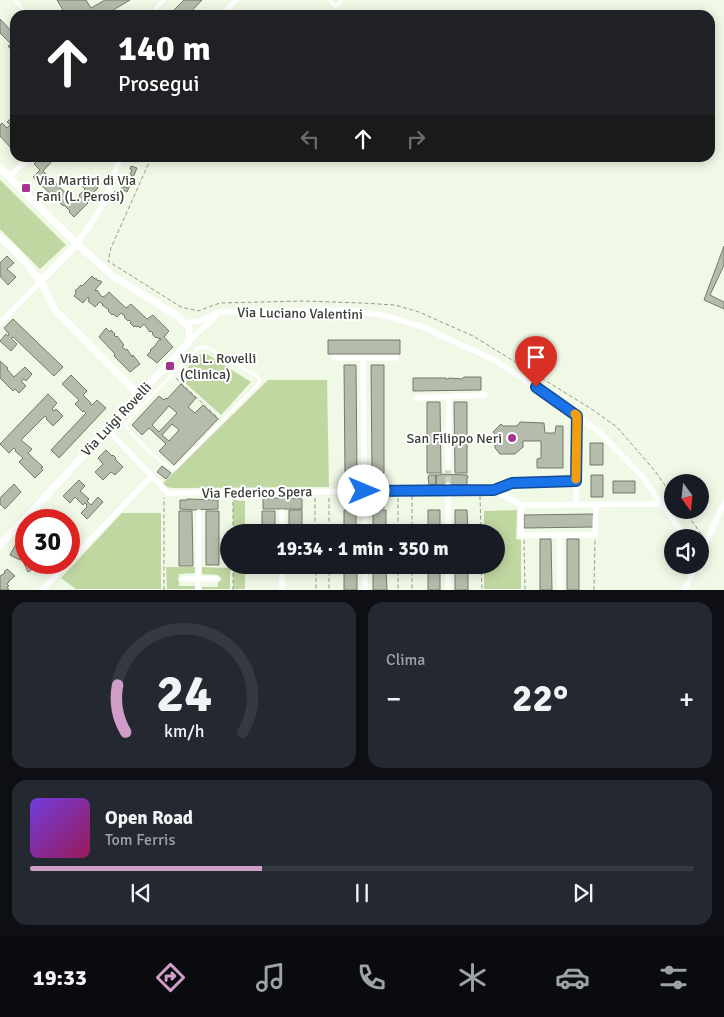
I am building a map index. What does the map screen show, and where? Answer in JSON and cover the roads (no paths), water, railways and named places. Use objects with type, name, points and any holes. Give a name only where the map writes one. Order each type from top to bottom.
[{"type":"street","points":[[227,10],[236,0]]},
{"type":"street","points":[[9,178],[25,162]]},
{"type":"street","points":[[0,323],[77,244],[104,203],[118,162]]},
{"type":"street","points":[[0,168],[77,244],[113,276],[179,317],[190,328],[190,340]]},
{"type":"street","points":[[0,237],[18,254],[41,281],[55,310],[138,394]]},
{"type":"street","name":"Via Luciano Valentini","points":[[222,312],[348,310],[386,316],[423,327],[494,360],[598,431],[641,475],[680,529]]},
{"type":"street","points":[[184,322],[200,321],[222,312]]},
{"type":"street","points":[[190,340],[222,312]]},
{"type":"street","name":"Via Luigi Rovelli","points":[[0,545],[130,402],[168,365],[190,340]]},
{"type":"street","points":[[334,358],[396,358]]},
{"type":"street","points":[[363,358],[364,476]]},
{"type":"street","points":[[416,398],[485,395]]},
{"type":"street","points":[[448,468],[449,397]]},
{"type":"street","points":[[576,505],[577,416]]},
{"type":"street","points":[[80,551],[152,476],[107,429]]},
{"type":"street","name":"Via Federico Spera","points":[[152,476],[168,494],[329,492],[364,488],[412,491],[448,488],[494,490],[521,505],[662,504]]},
{"type":"street","points":[[494,490],[512,483],[576,481]]},
{"type":"street","points":[[448,488],[448,524]]},
{"type":"street","points":[[709,536],[724,503]]},
{"type":"street","points":[[521,505],[521,535],[596,535],[596,505]]},
{"type":"street","points":[[365,511],[365,524]]},
{"type":"street","points":[[198,590],[199,512]]},
{"type":"street","points":[[282,512],[282,524]]},
{"type":"street","points":[[560,535],[560,590]]},
{"type":"street","points":[[42,590],[57,574]]},
{"type":"street","points":[[282,574],[282,590]]},
{"type":"street","points":[[365,574],[365,590]]},
{"type":"street","points":[[448,574],[448,590]]},
{"type":"street","points":[[685,590],[692,574]]},
{"type":"street","points":[[181,579],[218,579]]},
{"type":"lane","points":[[15,0],[23,10]]},
{"type":"lane","points":[[154,10],[164,0]]},
{"type":"lane","points":[[329,0],[336,7],[342,0]]},
{"type":"lane","points":[[202,347],[209,348],[257,376],[260,380],[259,384],[175,469],[164,464],[126,427],[126,424],[137,411],[197,349],[202,347]]},
{"type":"lane","points":[[130,402],[137,408],[137,411]]},
{"type":"tunnel","points":[[448,468],[448,485]]},
{"type":"tunnel","points":[[364,476],[364,485]]},
{"type":"place","name":"Via Martiri di Via Fani (L. Perosi)","points":[[26,188]]},
{"type":"place","name":"Via L. Rovelli (Clinica)","points":[[170,366]]},
{"type":"place","name":"San Filippo Neri","points":[[512,438]]}]
